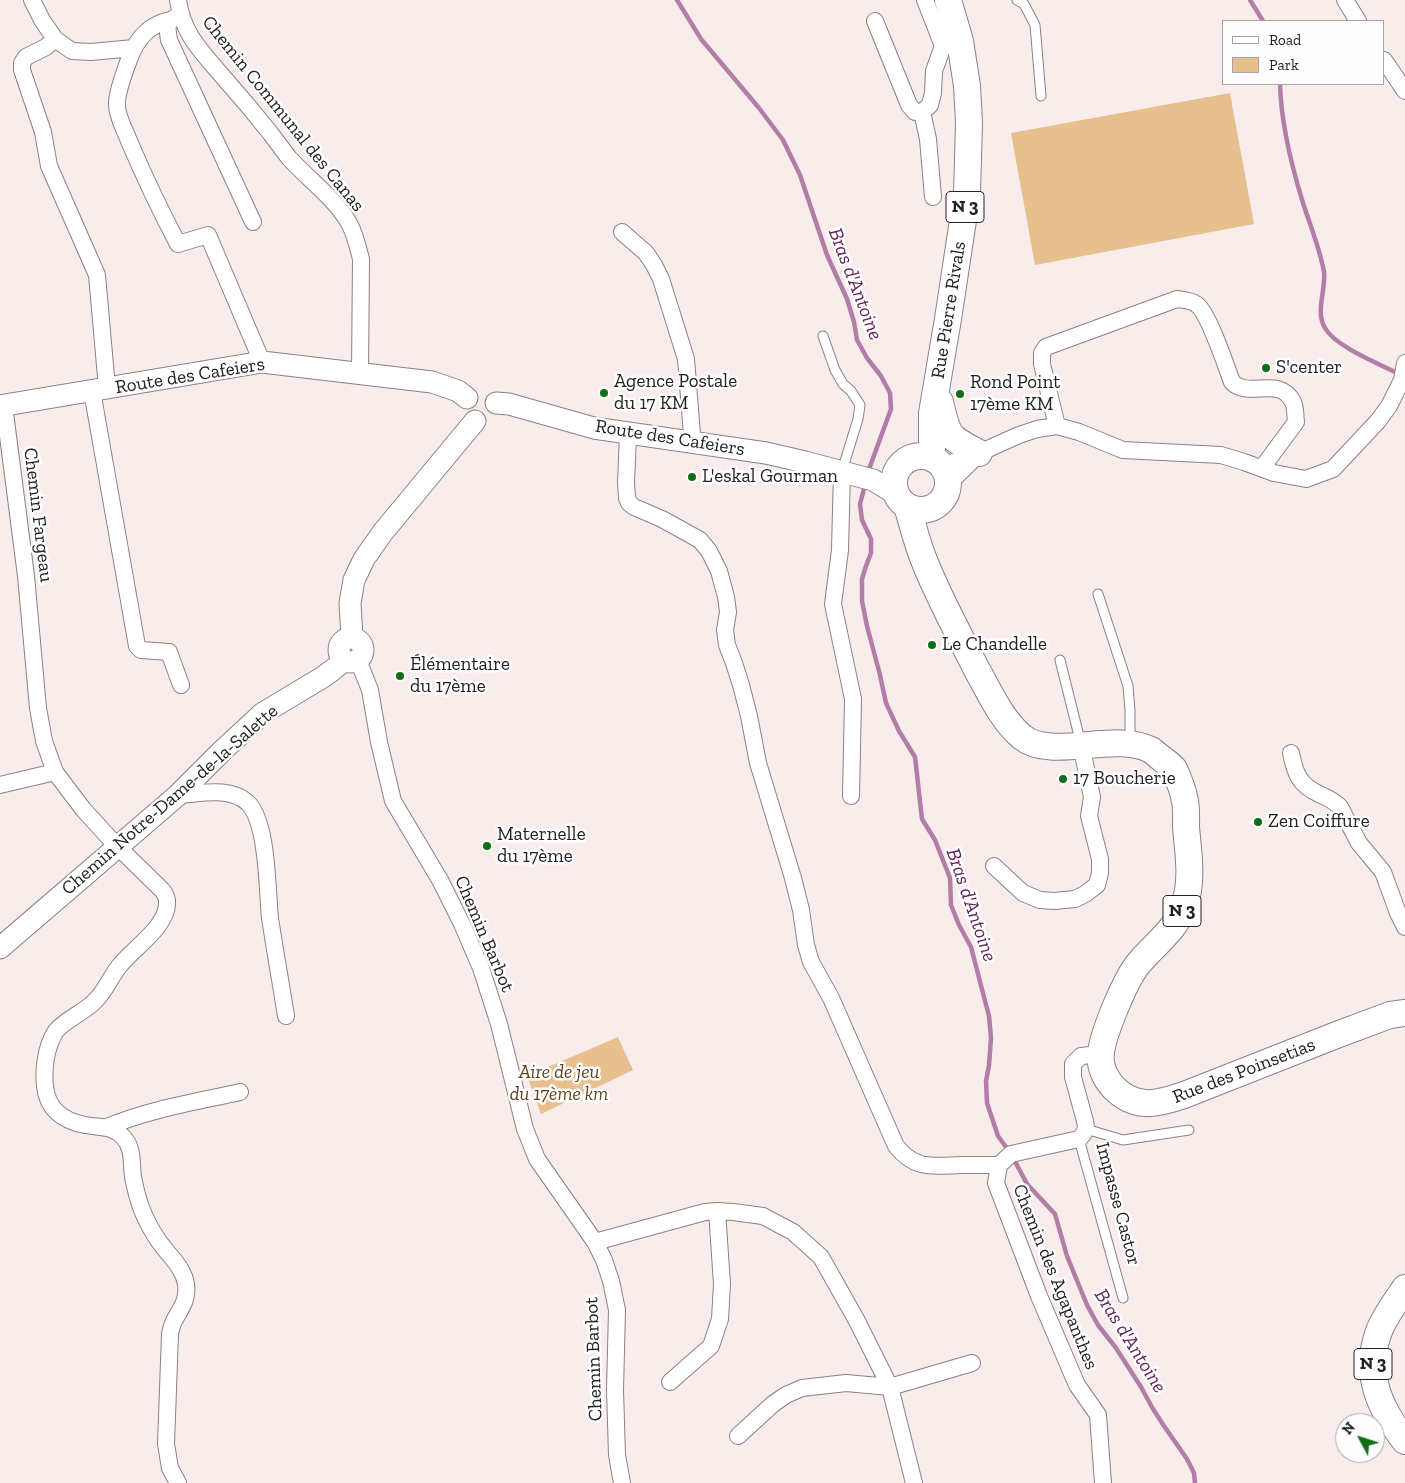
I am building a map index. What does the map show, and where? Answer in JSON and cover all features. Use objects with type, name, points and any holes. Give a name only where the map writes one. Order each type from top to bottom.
[{"type":"main road","name":"Rue Pierre Rivals","points":[[934,466],[932,413],[967,194],[969,122],[967,86],[951,43],[948,0]]},
{"type":"main road","name":"N 3","points":[[936,387],[946,429],[953,439],[979,453]]},
{"type":"main road","name":"N 3","points":[[905,461],[934,466],[946,491],[938,504],[885,487],[905,461]]},
{"type":"main road","name":"N 3","points":[[885,487],[924,527],[921,554],[944,607],[1004,718],[1023,738],[1039,745],[1060,747],[1096,743],[1130,744],[1151,750],[1173,768],[1185,797],[1189,882],[1185,904],[1177,920],[1156,946],[1138,964],[1128,980],[1104,1039],[1100,1054]]},
{"type":"main road","name":"Rue des Poinsetias","points":[[1100,1054],[1104,1073],[1112,1086],[1124,1097],[1140,1103],[1161,1102],[1184,1095],[1356,1028],[1390,1016],[1405,1013]]},
{"type":"main road","name":"N 3","points":[[1405,1288],[1378,1333],[1373,1356],[1373,1381],[1383,1409],[1405,1440]]},
{"type":"street","points":[[32,0],[42,20],[55,39],[72,51],[91,52],[134,48]]},
{"type":"street","name":"Rue Pierre Rivals","points":[[925,0],[951,43]]},
{"type":"street","points":[[1345,0],[1357,20]]},
{"type":"street","points":[[176,12],[143,34],[134,48],[126,68],[116,104],[120,119],[157,204],[178,244],[208,235],[262,362]]},
{"type":"street","points":[[176,12],[167,27],[169,40],[252,222]]},
{"type":"street","name":"Chemin Communal des Canas","points":[[176,12],[197,45],[289,157],[339,208],[350,224],[361,259],[360,373]]},
{"type":"street","points":[[875,22],[909,105],[915,112],[922,112],[930,105],[933,93],[934,72],[951,43]]},
{"type":"street","points":[[55,39],[46,47],[26,57],[22,63],[22,70],[43,132],[49,166],[97,275],[100,390],[137,646],[141,650],[168,652],[181,685]]},
{"type":"street","points":[[1385,61],[1405,91]]},
{"type":"street","points":[[922,112],[928,139],[933,197]]},
{"type":"street","points":[[622,232],[646,253],[654,265],[664,288],[686,359],[691,442]]},
{"type":"street","points":[[1057,426],[1042,364],[1042,353],[1046,347],[1177,299],[1188,301],[1198,304],[1206,316],[1232,382],[1236,386],[1243,388],[1274,388],[1287,393],[1294,404],[1296,422],[1262,468]]},
{"type":"street","name":"Route des Cafeiers","points":[[2,405],[262,362],[432,382],[458,390],[467,398]]},
{"type":"street","points":[[934,466],[979,453],[1037,429],[1057,426],[1079,432],[1123,450],[1221,456],[1274,473],[1306,479],[1333,469],[1363,437],[1389,406],[1402,380],[1405,363]]},
{"type":"street","points":[[481,390],[491,394],[496,403],[494,414],[491,418],[482,422],[472,420],[464,407],[470,393],[481,390]]},
{"type":"street","name":"Route des Cafeiers","points":[[496,403],[509,404],[594,428],[766,453],[885,487]]},
{"type":"street","name":"Chemin Fargeau","points":[[2,405],[26,576],[38,708],[44,741],[55,772],[113,842],[163,891],[168,900],[162,919],[154,931],[120,964],[96,1000],[58,1029],[49,1045],[44,1076],[47,1098],[55,1111],[69,1121],[107,1127]]},
{"type":"street","points":[[351,660],[340,654],[340,646],[344,640],[352,638],[350,602],[354,580],[364,559],[383,532],[475,421]]},
{"type":"street","points":[[628,434],[626,482],[629,503],[700,540],[709,551],[719,571],[728,612],[725,630],[727,645],[741,685],[758,763],[793,878],[801,910],[806,945],[896,1146],[904,1155],[914,1162],[923,1165],[999,1165]]},
{"type":"street","points":[[851,796],[853,699],[833,604],[840,550],[885,487]]},
{"type":"street","name":"Chemin Notre-Dame-de-la-Salette","points":[[1,945],[119,847],[178,795],[263,713],[351,660]]},
{"type":"street","name":"Chemin Barbot","points":[[351,660],[370,690],[379,742],[393,801],[440,880],[481,968],[499,1024],[525,1129],[537,1160],[595,1242],[611,1281],[617,1310],[616,1427],[617,1455],[622,1483]]},
{"type":"street","points":[[994,866],[1023,893],[1040,900],[1054,901],[1075,898],[1085,894],[1097,884],[1100,873],[1100,859],[1089,816],[1092,797],[1081,745]]},
{"type":"street","points":[[1291,753],[1295,771],[1299,778],[1312,790],[1336,802],[1359,844],[1380,866],[1405,927]]},
{"type":"street","points":[[0,785],[55,772]]},
{"type":"street","points":[[178,795],[224,792],[237,796],[247,802],[253,809],[259,823],[262,839],[270,918],[286,1016]]},
{"type":"street","name":"Impasse Castor","points":[[1083,1134],[1073,1077],[1073,1064],[1081,1056],[1100,1054]]},
{"type":"street","points":[[107,1127],[148,1111],[240,1092]]},
{"type":"street","points":[[107,1127],[117,1131],[130,1148],[133,1177],[142,1209],[158,1240],[179,1266],[186,1283],[185,1301],[174,1321],[170,1334],[166,1430],[170,1468],[178,1483]]},
{"type":"street","name":"Chemin des Agapanthes","points":[[1083,1134],[1011,1154],[999,1165],[996,1183],[1039,1296],[1076,1385],[1098,1415],[1103,1483]]},
{"type":"street","points":[[595,1242],[705,1212],[717,1211],[763,1216],[792,1232],[821,1257],[857,1321],[890,1387],[914,1483]]},
{"type":"street","points":[[670,1382],[711,1346],[720,1319],[722,1284],[717,1211]]},
{"type":"street","points":[[738,1436],[773,1404],[786,1395],[802,1388],[846,1383],[890,1387],[972,1363]]},
{"type":"lane","points":[[1018,0],[1024,4],[1035,25],[1041,96]]},
{"type":"lane","points":[[823,336],[834,370],[842,384],[851,391],[860,405],[858,419],[885,487]]},
{"type":"lane","points":[[1098,594],[1128,686],[1130,744]]},
{"type":"lane","points":[[1060,660],[1081,745]]},
{"type":"lane","points":[[1083,1134],[1123,1140],[1189,1130]]},
{"type":"lane","name":"Impasse Castor","points":[[1083,1134],[1123,1298]]},
{"type":"green space","points":[[1230,93],[1254,224],[1035,265],[1011,133]]},
{"type":"green space","name":"Aire de jeu du 17ème km","points":[[618,1037],[633,1070],[541,1114],[527,1076]]},
{"type":"waterway","name":"Bras d'Antoine","points":[[677,0],[701,39],[759,108],[783,140],[800,175],[827,255],[847,299],[857,340],[890,393],[891,409],[868,472]]},
{"type":"waterway","points":[[1250,0],[1262,20]]},
{"type":"waterway","points":[[1280,85],[1282,114],[1291,159],[1324,272],[1321,308],[1322,322],[1330,335],[1338,341],[1398,375]]},
{"type":"waterway","name":"Bras d'Antoine","points":[[865,485],[860,504],[862,520],[871,539],[871,553],[862,579],[862,601],[886,703],[899,731],[915,757],[922,819],[935,840],[950,878],[951,905],[971,947],[989,1016],[991,1038],[986,1081],[987,1103],[998,1136],[1011,1154],[1027,1184],[1055,1214],[1067,1256],[1087,1305],[1098,1325],[1116,1348],[1153,1409],[1187,1459],[1194,1473],[1195,1483]]},
{"type":"place","name":"S'center","points":[[1266,368]]},
{"type":"place","name":"Agence Postale du 17 KM","points":[[604,393]]},
{"type":"place","name":"Rond Point 17ème KM","points":[[960,394]]},
{"type":"place","name":"L'eskal Gourman","points":[[692,477]]},
{"type":"place","name":"Le Chandelle","points":[[932,645]]},
{"type":"place","name":"Élémentaire du 17ème","points":[[400,676]]},
{"type":"place","name":"17 Boucherie","points":[[1063,779]]},
{"type":"place","name":"Zen Coiffure","points":[[1258,822]]},
{"type":"place","name":"Maternelle du 17ème","points":[[487,846]]}]
